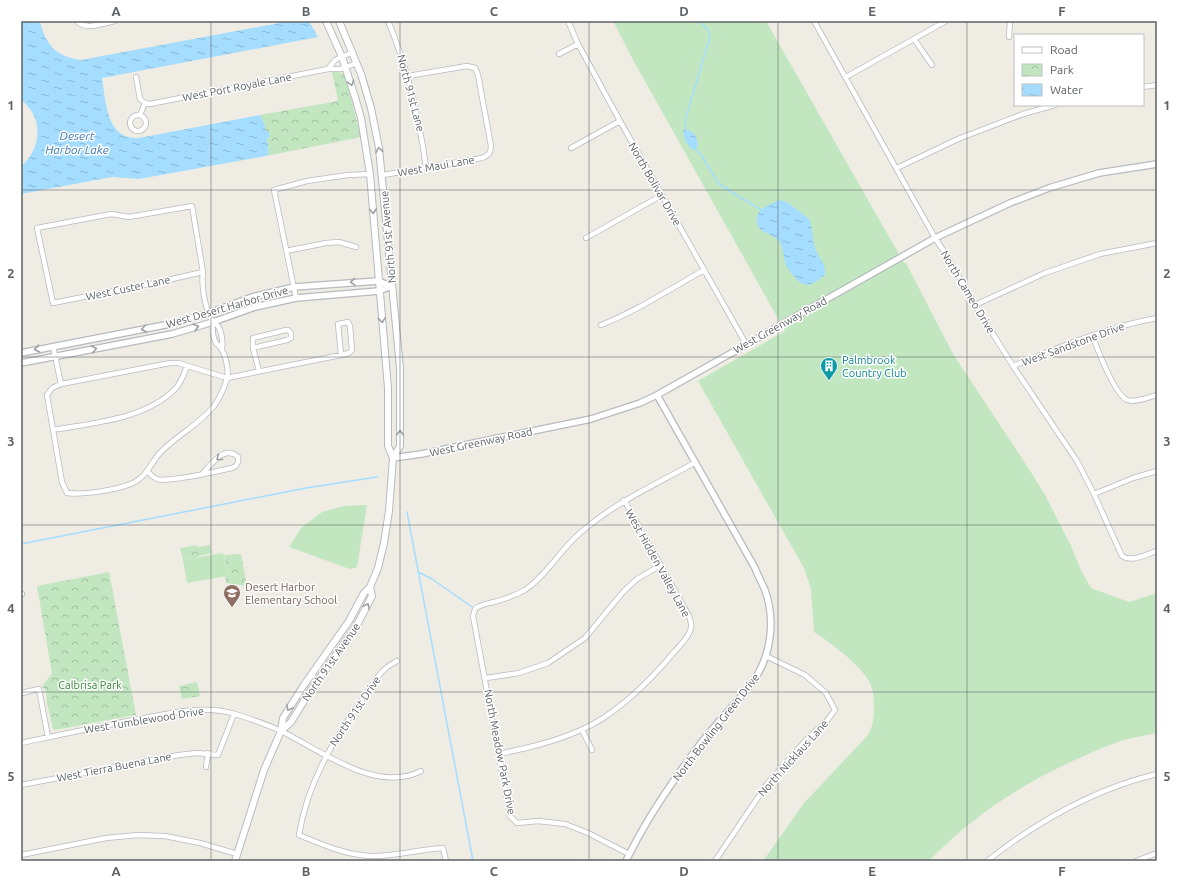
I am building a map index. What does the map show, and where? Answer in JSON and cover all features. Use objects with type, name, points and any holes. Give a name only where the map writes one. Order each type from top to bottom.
[{"type":"main road","name":"North 91st Avenue","points":[[235,861],[264,770],[281,731],[283,718],[291,704],[349,621],[364,593],[370,587],[378,568],[384,543],[390,501],[393,458],[388,446],[388,388],[370,174],[361,118],[346,68],[326,21]]},
{"type":"main road","name":"North 91st Avenue","points":[[339,21],[358,63],[371,108],[383,175],[391,286],[400,368],[400,446],[393,458]]},
{"type":"main road","name":"North 91st Avenue","points":[[281,731],[291,722],[311,690],[356,626],[372,596],[370,587]]},
{"type":"main road","points":[[335,641],[342,646]]},
{"type":"street","points":[[78,23],[88,26],[115,21]]},
{"type":"street","name":"North 91st Lane","points":[[388,21],[408,76],[422,136],[426,167]]},
{"type":"street","name":"North Bolivar Drive","points":[[568,21],[578,44],[620,121],[746,344]]},
{"type":"street","name":"North Cameo Drive","points":[[814,21],[935,238],[1013,366],[1073,455],[1094,494],[1122,556],[1127,559],[1134,559],[1157,550]]},
{"type":"street","points":[[846,77],[946,21]]},
{"type":"street","points":[[1009,36],[1010,21]]},
{"type":"street","points":[[914,38],[932,65]]},
{"type":"street","points":[[559,54],[578,44]]},
{"type":"street","name":"West Port Royale Lane","points":[[328,69],[335,60],[353,52]]},
{"type":"street","name":"West Port Royale Lane","points":[[145,103],[150,104],[328,69],[346,68],[358,63]]},
{"type":"street","name":"West Maui Lane","points":[[383,175],[482,158],[489,154],[491,149],[478,75],[475,68],[467,66],[408,76]]},
{"type":"street","points":[[136,76],[140,99],[145,103],[140,115]]},
{"type":"street","points":[[1144,87],[1157,84]]},
{"type":"street","points":[[897,168],[958,138],[1023,114],[1052,106]]},
{"type":"street","points":[[571,148],[620,121]]},
{"type":"street","name":"West Greenway Road","points":[[393,458],[421,454],[591,419],[640,402],[657,395],[935,238],[1010,203],[1049,188],[1100,173],[1157,164]]},
{"type":"street","points":[[296,298],[274,190],[307,181],[348,175],[370,174]]},
{"type":"street","points":[[586,238],[662,195]]},
{"type":"street","name":"West Custer Lane","points":[[192,206],[203,272],[53,303],[37,228],[111,214],[129,217],[192,206]]},
{"type":"street","points":[[286,251],[339,242],[356,247]]},
{"type":"street","points":[[975,304],[1045,273],[1100,254],[1157,243]]},
{"type":"street","points":[[601,325],[640,307],[704,270]]},
{"type":"street","points":[[203,272],[202,280],[209,313],[213,322],[218,326],[223,341],[222,349],[227,365],[227,378],[214,406],[158,455],[142,477],[134,483],[123,487],[78,494],[67,493],[62,482],[47,395],[52,388],[61,384],[170,363],[178,363],[227,378],[259,371],[340,355],[349,353],[352,350],[350,326],[348,322],[338,324],[340,355]]},
{"type":"street","name":"West Desert Harbor Drive","points":[[21,352],[170,324],[209,313],[252,297],[294,288],[336,283],[378,281],[391,286]]},
{"type":"street","name":"West Desert Harbor Drive","points":[[21,363],[172,334],[213,322],[255,307],[296,298],[379,291],[391,286]]},
{"type":"street","name":"West Sandstone Drive","points":[[1013,366],[1092,335],[1134,322],[1157,318]]},
{"type":"street","points":[[253,348],[287,340],[291,338],[291,333],[286,330],[253,338],[253,348],[259,371]]},
{"type":"street","points":[[1092,335],[1106,370],[1122,396],[1128,400],[1135,400],[1157,395]]},
{"type":"street","points":[[53,346],[61,384]]},
{"type":"street","points":[[53,430],[127,416],[146,409],[176,388],[182,379],[187,366]]},
{"type":"street","name":"North Bowling Green Drive","points":[[626,861],[649,819],[681,770],[711,730],[752,682],[766,656],[771,621],[765,591],[755,568],[694,463],[657,395]]},
{"type":"street","points":[[147,471],[157,479],[202,474],[236,466],[238,457],[232,453],[226,452],[214,461],[202,474]]},
{"type":"street","points":[[624,500],[694,463]]},
{"type":"street","points":[[1094,494],[1133,478],[1157,471]]},
{"type":"street","name":"West Hidden Valley Lane","points":[[499,754],[530,748],[560,739],[582,730],[604,718],[636,693],[669,659],[688,636],[691,628],[689,616],[624,500]]},
{"type":"street","name":"North Meadow Park Drive","points":[[624,500],[602,515],[573,539],[563,549],[544,574],[525,590],[505,599],[481,604],[475,609],[473,616],[486,678],[510,816],[516,823],[538,821],[565,824],[630,854]]},
{"type":"street","points":[[486,678],[519,673],[554,660],[585,638],[637,579],[661,565]]},
{"type":"street","name":"North Nicklaus Lane","points":[[715,861],[767,784],[807,739],[826,722],[835,710],[826,693],[805,675],[766,656]]},
{"type":"street","name":"North 91st Drive","points":[[397,661],[382,671],[338,733],[310,790],[301,821],[299,835],[337,849],[369,856],[390,855],[429,848],[443,848],[446,861]]},
{"type":"street","points":[[21,693],[39,689],[48,737]]},
{"type":"street","name":"West Tumblewood Drive","points":[[21,743],[198,709],[215,710],[234,714],[281,731],[326,756],[362,772],[378,776],[391,777],[412,776],[421,771]]},
{"type":"street","name":"West Tierra Buena Lane","points":[[21,785],[179,755],[208,753],[218,755],[234,714]]},
{"type":"street","points":[[582,730],[592,750]]},
{"type":"street","points":[[206,767],[208,753]]},
{"type":"street","points":[[987,861],[1014,840],[1076,803],[1111,788],[1157,774]]},
{"type":"street","points":[[21,855],[106,838],[138,835],[165,836],[200,843],[238,854]]},
{"type":"street","points":[[1136,861],[1157,853]]},
{"type":"green space","name":"Palmbrook Country Club","points":[[613,21],[766,21],[904,263],[906,263],[953,354],[1045,495],[1091,588],[1129,602],[1157,593],[1157,733],[1128,739],[1109,745],[1042,776],[982,814],[946,844],[929,861],[763,861],[804,803],[868,735],[873,719],[873,694],[869,681],[858,667],[814,632],[811,589],[804,568],[698,381],[785,331],[632,58]]},
{"type":"green space","points":[[337,71],[345,76],[361,137],[266,156],[269,152],[267,138],[270,137],[269,131],[266,131],[260,115],[338,101],[332,72]]},
{"type":"green space","points":[[367,505],[357,567],[350,569],[289,547],[302,527],[322,512],[344,506]]},
{"type":"green space","points":[[197,545],[198,547],[210,545],[212,553],[183,560],[180,548]]},
{"type":"green space","points":[[223,553],[228,576],[187,583],[183,560]]},
{"type":"green space","points":[[241,554],[247,586],[226,583],[225,576],[228,576],[224,555]]},
{"type":"green space","name":"Calbrisa Park","points":[[109,572],[136,715],[55,730],[53,729],[47,703],[46,691],[42,686],[52,674],[37,586]]},
{"type":"green space","points":[[197,682],[200,696],[182,699],[179,686]]},
{"type":"water","name":"Desert Harbor Lake","points":[[21,21],[40,21],[45,37],[53,48],[65,56],[81,60],[290,21],[309,21],[318,37],[102,78],[110,118],[120,133],[128,137],[139,138],[260,115],[266,131],[269,131],[270,137],[267,138],[269,153],[266,156],[139,179],[112,177],[21,194],[21,166],[33,151],[38,133],[34,115],[21,100]]},
{"type":"water","points":[[685,129],[692,132],[696,137],[698,144],[696,150],[691,149],[685,140],[683,131]]},
{"type":"water","points":[[779,200],[787,202],[809,219],[816,252],[825,268],[825,275],[812,284],[808,285],[797,280],[786,266],[782,247],[779,241],[759,228],[757,224],[759,212],[765,207]]},
{"type":"waterway","points":[[685,129],[686,117],[710,37],[709,31],[699,21]]},
{"type":"waterway","points":[[696,150],[701,155],[719,184],[761,210]]},
{"type":"waterway","points":[[21,544],[306,488],[377,477]]},
{"type":"waterway","points":[[407,512],[473,861]]},
{"type":"waterway","points":[[418,572],[432,579],[472,607]]},
{"type":"place","name":"Palmbrook Country Club","points":[[829,381]]},
{"type":"place","name":"Desert Harbor Elementary School","points":[[232,608]]}]
